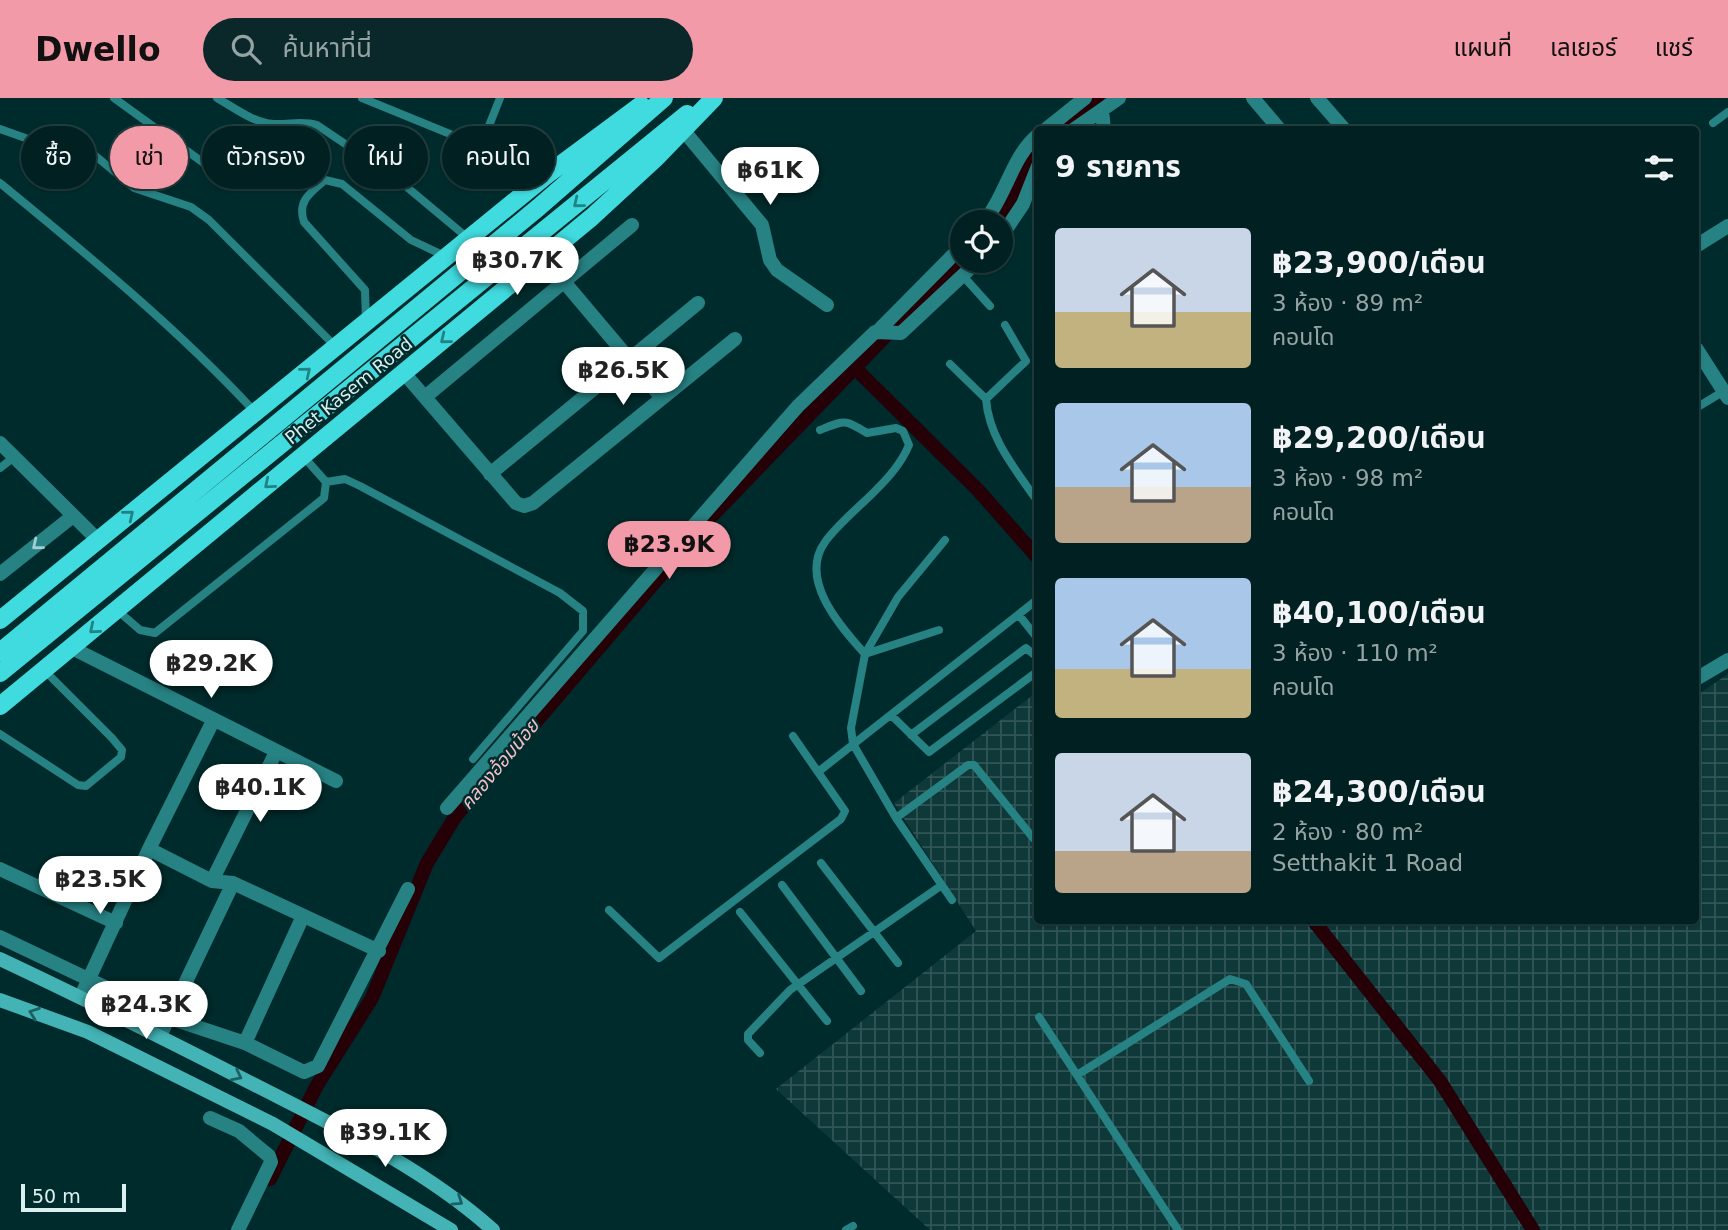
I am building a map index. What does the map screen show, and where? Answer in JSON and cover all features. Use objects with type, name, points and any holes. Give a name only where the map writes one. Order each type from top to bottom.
[{"type":"main road","points":[[555,169],[652,98]]},
{"type":"main road","name":"Phet Kasem Road","points":[[0,673],[55,617],[664,98]]},
{"type":"main road","name":"Phet Kasem Road","points":[[0,652],[55,617],[707,98]]},
{"type":"main road","name":"Phet Kasem Road","points":[[0,706],[544,258],[627,186],[715,98]]},
{"type":"main road","points":[[0,620],[530,189]]},
{"type":"main road","points":[[0,959],[80,996],[315,1116],[425,1178],[466,1206],[493,1230]]},
{"type":"main road","points":[[3,1006],[88,1032],[273,1124],[300,1138],[430,1224],[451,1230]]},
{"type":"street","points":[[1050,126],[1086,98]]},
{"type":"street","points":[[1079,126],[1119,98]]},
{"type":"street","points":[[1253,98],[1277,126]]},
{"type":"street","points":[[1317,98],[1342,126]]},
{"type":"street","points":[[1102,110],[1104,126]]},
{"type":"street","points":[[684,131],[762,225],[770,260],[777,271],[827,305]]},
{"type":"street","points":[[992,210],[1024,148],[1034,139]]},
{"type":"street","points":[[1013,219],[1023,204],[1034,176]]},
{"type":"street","points":[[425,397],[632,225]]},
{"type":"street","points":[[1699,244],[1728,226]]},
{"type":"street","points":[[544,258],[662,398]]},
{"type":"street","points":[[886,332],[950,260]]},
{"type":"street","points":[[447,808],[798,406],[886,332],[966,273]]},
{"type":"street","points":[[490,474],[698,303]]},
{"type":"street","points":[[404,373],[516,503],[524,506],[533,503],[735,339]]},
{"type":"street","points":[[1699,353],[1726,395]]},
{"type":"street","points":[[0,443],[98,540]]},
{"type":"street","points":[[0,574],[73,516]]},
{"type":"street","points":[[72,648],[212,721],[336,781]]},
{"type":"street","points":[[1699,677],[1728,660]]},
{"type":"street","points":[[80,996],[212,721]]},
{"type":"street","points":[[212,881],[276,752]]},
{"type":"street","points":[[149,849],[212,881],[233,883],[379,951]]},
{"type":"street","points":[[0,869],[116,923]]},
{"type":"street","points":[[160,1036],[233,883]]},
{"type":"street","points":[[0,937],[170,1018],[245,1043],[304,1072],[318,1066],[379,951],[408,889]]},
{"type":"street","points":[[245,1043],[303,916]]},
{"type":"street","points":[[211,1118],[239,1132],[270,1156],[271,1162],[237,1230]]},
{"type":"lane","points":[[114,98],[223,177],[231,178],[237,173],[272,124]]},
{"type":"lane","points":[[217,98],[272,124],[303,121],[317,125],[396,178],[468,239]]},
{"type":"lane","points":[[362,98],[442,130]]},
{"type":"lane","points":[[489,126],[500,98]]},
{"type":"lane","points":[[1713,123],[1728,113]]},
{"type":"lane","points":[[0,129],[31,140],[65,142],[92,153],[134,188],[191,207],[209,220],[337,348]]},
{"type":"lane","points":[[366,324],[365,290],[304,222],[301,212],[303,201],[325,180],[342,184],[411,240],[448,257]]},
{"type":"lane","points":[[0,183],[125,285],[203,357],[256,413]]},
{"type":"lane","points":[[963,276],[990,306]]},
{"type":"lane","points":[[986,399],[1026,361],[1005,325]]},
{"type":"lane","points":[[950,363],[986,399],[991,428],[1034,496]]},
{"type":"lane","points":[[1699,407],[1726,395]]},
{"type":"lane","points":[[820,430],[844,421],[854,423],[867,433],[896,428],[903,431],[909,445],[891,474],[824,543],[816,564],[817,578],[824,598],[840,626],[865,654]]},
{"type":"lane","points":[[117,610],[140,630],[155,633],[324,498],[326,482],[303,456]]},
{"type":"lane","points":[[0,468],[14,457]]},
{"type":"lane","points":[[326,482],[345,479],[560,593],[583,611],[583,631],[472,759]]},
{"type":"lane","points":[[945,540],[898,597],[865,654],[851,728],[853,744],[896,818],[951,900]]},
{"type":"lane","points":[[818,772],[1034,602]]},
{"type":"lane","points":[[1019,615],[1034,634]]},
{"type":"lane","points":[[865,654],[939,630]]},
{"type":"lane","points":[[911,735],[1026,648],[1034,655]]},
{"type":"lane","points":[[0,734],[78,785],[86,786],[121,757],[122,750],[112,738],[44,670]]},
{"type":"lane","points":[[891,715],[929,752],[1034,674]]},
{"type":"lane","points":[[609,910],[659,958],[841,819],[845,811],[793,736]]},
{"type":"lane","points":[[896,818],[968,765],[974,765],[1034,839]]},
{"type":"lane","points":[[821,863],[898,963]]},
{"type":"lane","points":[[760,1053],[748,1040],[748,1034],[798,985],[942,885]]},
{"type":"lane","points":[[782,886],[862,991]]},
{"type":"lane","points":[[740,912],[827,1021]]},
{"type":"lane","points":[[1077,1075],[1230,979],[1236,978],[1247,984],[1309,1081]]},
{"type":"lane","points":[[1039,1017],[1178,1230]]},
{"type":"shaded area","points":[[1728,674],[1728,1230],[930,1230],[776,1089],[976,931],[894,803],[1034,694],[1034,924],[1699,924],[1699,694]]},
{"type":"waterway","points":[[1067,121],[1097,98]]},
{"type":"waterway","points":[[1004,210],[1034,155]]},
{"type":"waterway","name":"คลองอ้อมน้อย","points":[[270,1179],[316,1087],[372,998],[427,863],[455,817],[706,522],[950,269]]},
{"type":"waterway","points":[[855,368],[978,490],[1034,553]]},
{"type":"waterway","points":[[1316,924],[1440,1081],[1533,1230]]}]
